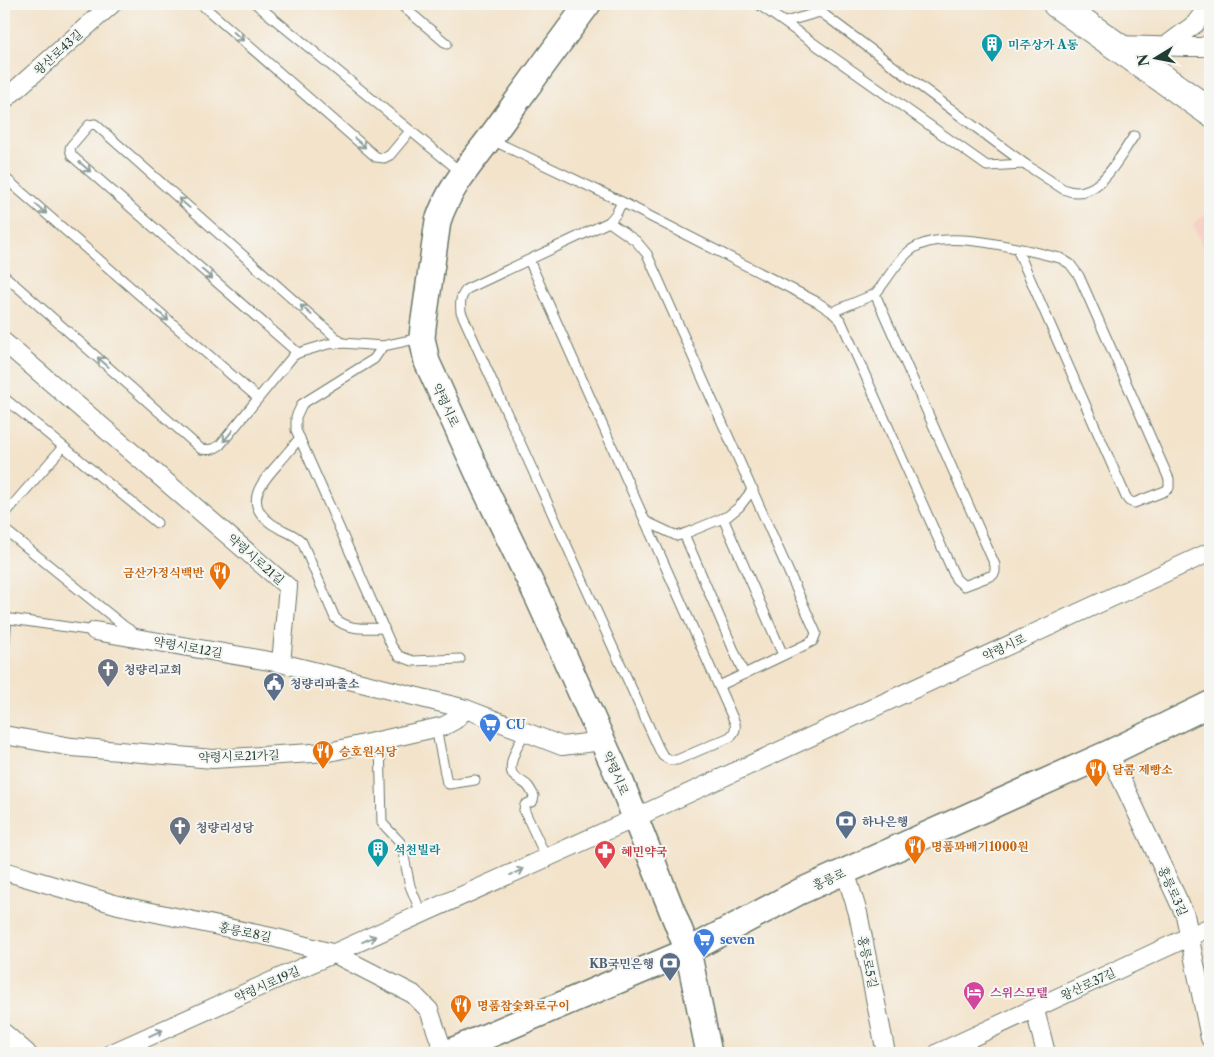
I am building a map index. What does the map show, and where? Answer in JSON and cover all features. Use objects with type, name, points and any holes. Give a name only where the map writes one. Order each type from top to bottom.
[{"type":"main road","name":"약령시로","points":[[588,4],[462,173],[443,206],[438,221],[422,338],[427,362],[486,491],[539,600],[635,818],[688,951],[709,1053]]},
{"type":"main road","points":[[1057,4],[1210,112]]},
{"type":"main road","name":"홍릉로","points":[[445,1053],[688,951],[799,892],[1109,753],[1210,704]]},
{"type":"street","points":[[1167,45],[1195,24],[1210,4]]},
{"type":"street","name":"왕산로43길","points":[[4,100],[108,5]]},
{"type":"street","points":[[1115,45],[1202,47],[1210,44]]},
{"type":"street","name":"약령시로21길","points":[[4,342],[288,587],[281,663]]},
{"type":"street","name":"약령시로","points":[[635,818],[1210,552]]},
{"type":"street","name":"약령시로12길","points":[[95,631],[281,663]]},
{"type":"street","points":[[281,663],[466,709],[562,746],[602,741]]},
{"type":"street","name":"약령시로21가길","points":[[4,735],[72,747],[213,759],[329,752],[450,724],[466,709]]},
{"type":"street","name":"홍릉로3길","points":[[1109,753],[1185,915],[1210,1038]]},
{"type":"street","name":"약령시로19길","points":[[112,1053],[635,818]]},
{"type":"street","name":"홍릉로8길","points":[[4,871],[118,905],[276,938],[335,954],[413,994],[429,1010],[445,1053]]},
{"type":"street","name":"홍릉로5길","points":[[845,871],[858,912],[886,1053]]},
{"type":"street","name":"왕산로37길","points":[[938,1053],[1035,1010],[1210,927]]},
{"type":"street","points":[[1035,1010],[1046,1053]]},
{"type":"street","points":[[4,1033],[27,1053]]},
{"type":"lane","points":[[201,4],[376,157],[384,158],[390,154],[410,131]]},
{"type":"lane","points":[[256,4],[462,173]]},
{"type":"lane","points":[[400,4],[446,44]]},
{"type":"lane","points":[[758,4],[987,166],[1024,164]]},
{"type":"lane","points":[[785,22],[820,12],[1024,164],[1070,192],[1093,189],[1101,183],[1134,136]]},
{"type":"lane","points":[[298,353],[72,156],[71,146],[89,125],[95,124],[342,342]]},
{"type":"lane","points":[[489,138],[622,202],[817,302],[832,312],[841,321],[956,578],[960,584],[967,586],[993,575],[995,565],[875,294]]},
{"type":"lane","points":[[4,177],[258,398]]},
{"type":"lane","points":[[529,260],[735,723],[736,728],[730,737],[677,760],[670,760],[663,756],[462,312],[460,303],[461,296],[466,289],[610,222],[622,202]]},
{"type":"lane","points":[[610,222],[636,241],[647,254],[816,633],[813,641],[719,686]]},
{"type":"lane","points":[[832,312],[875,294],[906,255],[913,248],[924,243],[972,240],[1018,249],[1060,258],[1070,264],[1077,272],[1168,480],[1169,488],[1165,491],[1134,503],[1126,497],[1018,249]]},
{"type":"lane","points":[[4,275],[202,449],[214,449],[220,445],[293,356],[298,353],[342,342],[383,346],[422,338]]},
{"type":"lane","points":[[383,346],[374,359],[302,404],[295,424],[392,647],[399,656],[414,662],[460,659]]},
{"type":"lane","points":[[4,398],[157,523]]},
{"type":"lane","points":[[300,438],[260,484],[256,496],[260,511],[272,524],[302,542],[334,618],[341,624],[349,627],[384,628]]},
{"type":"lane","points":[[4,515],[64,447]]},
{"type":"lane","points":[[645,521],[677,536],[684,534],[734,512],[753,489]]},
{"type":"lane","points":[[723,518],[783,655]]},
{"type":"lane","points":[[4,529],[124,626],[145,639]]},
{"type":"lane","points":[[684,534],[744,674]]},
{"type":"lane","points":[[4,649],[5,619],[95,631]]},
{"type":"lane","points":[[436,728],[447,783],[475,780]]},
{"type":"lane","points":[[524,732],[513,757],[511,770],[513,776],[526,783],[534,796],[533,801],[525,805],[524,810],[546,859]]},
{"type":"lane","points":[[380,741],[382,823],[400,842],[410,886],[422,915]]},
{"type":"shaded area","points":[[1210,211],[1210,264],[1193,224]]},
{"type":"place","name":"미주상가 A동","points":[[992,63]]},
{"type":"place","name":"금산가정식백반","points":[[220,591]]},
{"type":"place","name":"청량리교회","points":[[108,688]]},
{"type":"place","name":"청량리파출소","points":[[274,702]]},
{"type":"place","name":"CU","points":[[490,743]]},
{"type":"place","name":"승호원식당","points":[[323,770]]},
{"type":"place","name":"달콤 제빵소","points":[[1096,788]]},
{"type":"place","name":"하나은행","points":[[846,840]]},
{"type":"place","name":"청량리성당","points":[[180,846]]},
{"type":"place","name":"명품꽈배기1000원","points":[[915,865]]},
{"type":"place","name":"석천빌라","points":[[378,868]]},
{"type":"place","name":"혜민약국","points":[[605,870]]},
{"type":"place","name":"seven","points":[[704,958]]},
{"type":"place","name":"KB국민은행","points":[[670,982]]},
{"type":"place","name":"스위스모텔","points":[[974,1011]]},
{"type":"place","name":"명품참숯화로구이","points":[[461,1024]]}]
